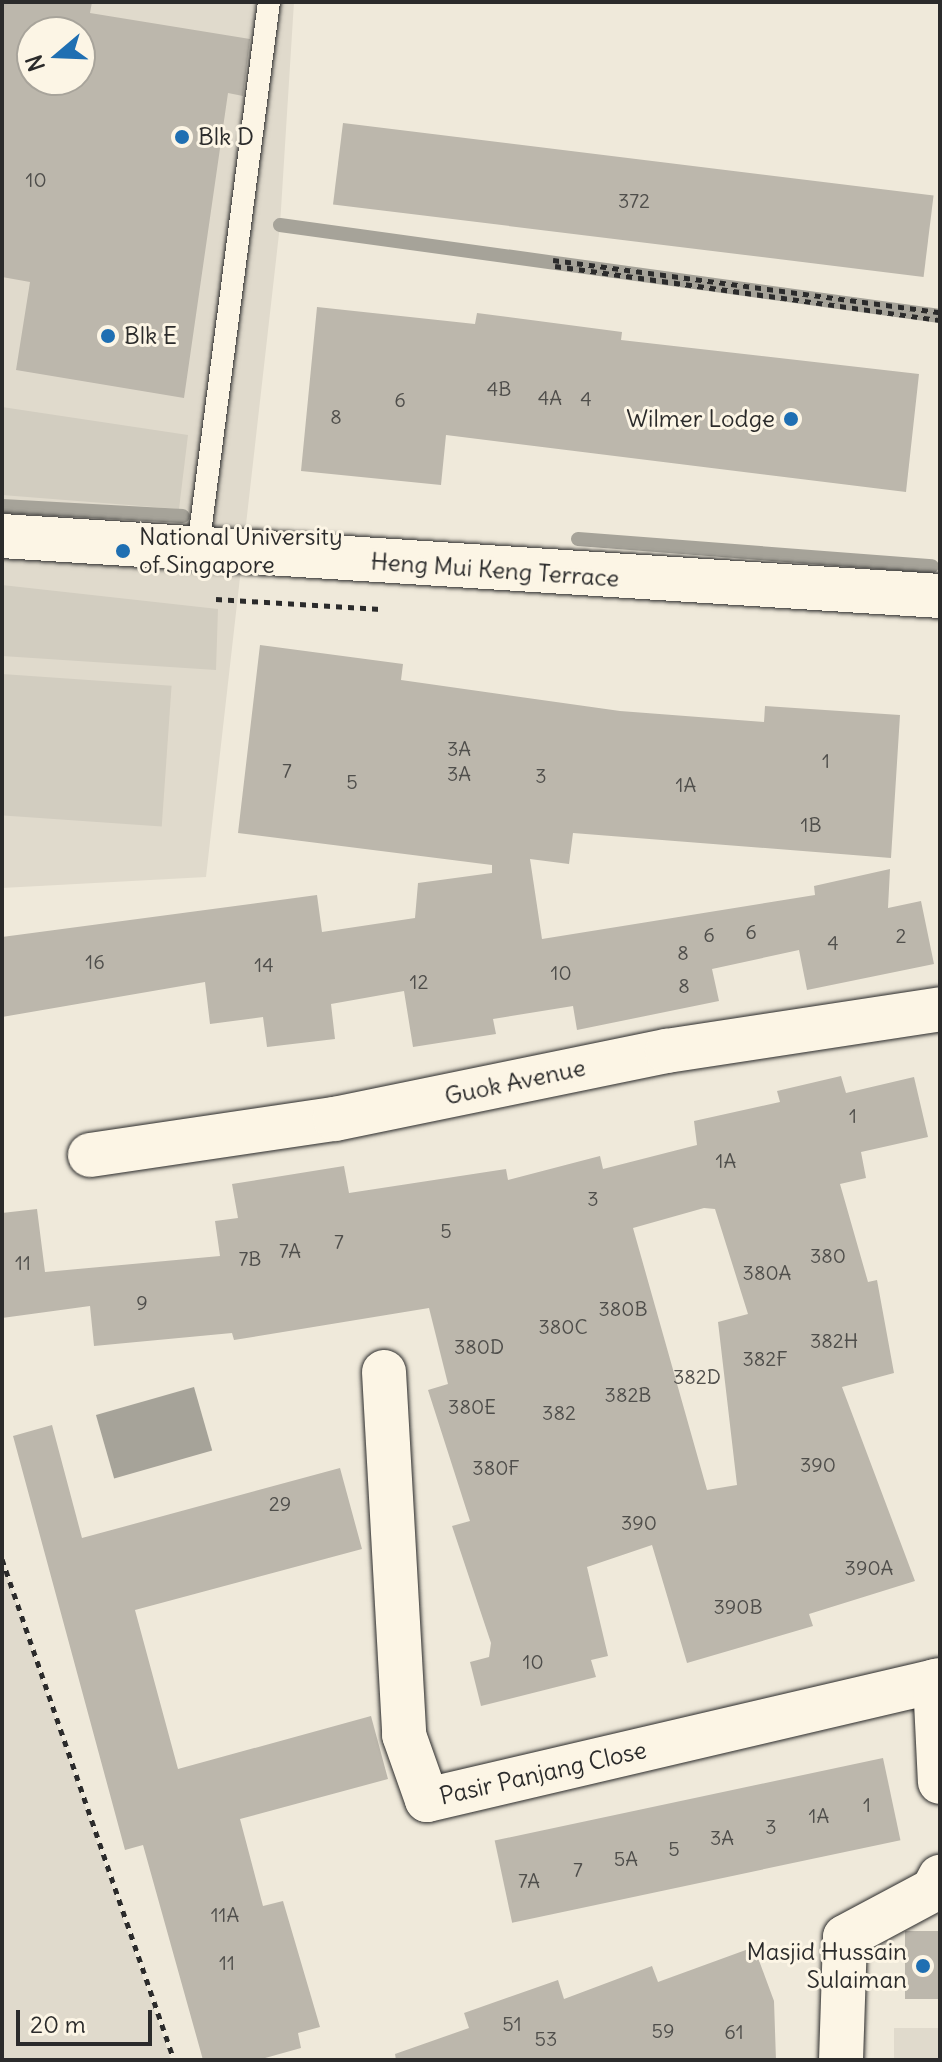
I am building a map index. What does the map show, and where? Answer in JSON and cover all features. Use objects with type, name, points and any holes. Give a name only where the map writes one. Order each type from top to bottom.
[{"type":"street","name":"Heng Mui Keng Terrace","points":[[2,536],[940,596]]},
{"type":"street","name":"Guok Avenue","points":[[90,1155],[335,1119],[667,1051],[940,1009]]},
{"type":"street","name":"Pasir Panjang Close","points":[[384,1372],[404,1735],[427,1800],[938,1680]]},
{"type":"street","points":[[938,1680],[940,1782]]},
{"type":"street","points":[[841,2060],[845,1937],[933,1890],[940,1877]]},
{"type":"lane","points":[[198,548],[269,2]]},
{"type":"path","points":[[940,312],[554,263],[940,320]]},
{"type":"path","points":[[2,1559],[174,2060]]},
{"type":"shaded area","name":"National University of Singapore","points":[[2,2],[294,2],[280,225],[206,877],[2,888]]},
{"type":"shaded area","points":[[2,407],[188,435],[179,509],[2,495]]},
{"type":"shaded area","points":[[2,585],[218,609],[216,670],[2,656]]},
{"type":"shaded area","points":[[2,674],[172,686],[162,827],[2,815]]},
{"type":"shaded area","points":[[194,1387],[212,1450],[114,1479],[96,1415]]},
{"type":"shaded area","points":[[2,1561],[171,2060],[2,2060]]},
{"type":"shaded area","points":[[894,2028],[940,2028],[940,2060],[894,2060]]},
{"type":"building","points":[[2,2],[92,2],[90,13],[250,39],[243,96],[228,93],[184,398],[16,370],[30,282],[2,277]]},
{"type":"building","points":[[343,123],[934,196],[924,277],[333,204]]},
{"type":"building","points":[[317,307],[475,324],[477,313],[622,332],[621,340],[919,374],[906,492],[446,435],[441,485],[301,471]]},
{"type":"building","points":[[260,645],[403,664],[401,680],[620,711],[764,722],[765,706],[900,715],[891,858],[573,833],[569,864],[530,859],[542,939],[815,895],[814,886],[890,869],[888,908],[921,901],[934,964],[807,990],[799,950],[712,969],[719,1001],[577,1030],[573,1006],[493,1019],[496,1034],[413,1047],[404,991],[331,1004],[335,1039],[267,1047],[263,1017],[210,1024],[205,982],[2,1017],[2,937],[317,895],[322,932],[415,918],[418,883],[492,873],[492,865],[238,833]]},
{"type":"building","points":[[841,1076],[846,1093],[914,1077],[928,1137],[861,1152],[866,1178],[840,1184],[868,1282],[877,1280],[894,1373],[842,1387],[915,1581],[809,1614],[813,1626],[687,1663],[652,1545],[587,1567],[608,1656],[591,1660],[596,1677],[481,1706],[470,1662],[489,1657],[491,1643],[452,1526],[470,1521],[428,1390],[448,1384],[429,1308],[234,1340],[232,1333],[94,1346],[90,1306],[2,1318],[2,1213],[37,1209],[45,1272],[220,1256],[215,1221],[238,1218],[232,1184],[344,1166],[349,1193],[506,1169],[508,1180],[600,1156],[603,1169],[697,1145],[694,1121],[780,1102],[777,1091]],"holes":[[[704,1208],[715,1209],[748,1314],[718,1322],[737,1485],[707,1490],[633,1228]]]},
{"type":"building","points":[[52,1425],[82,1538],[340,1468],[362,1549],[135,1610],[178,1769],[371,1716],[388,1779],[240,1819],[263,1906],[283,1901],[320,2027],[298,2033],[301,2048],[258,2060],[203,2060],[143,1845],[125,1850],[13,1436]]},
{"type":"building","points":[[883,1758],[900,1840],[512,1923],[495,1841]]},
{"type":"building","name":"Masjid Hussain Sulaiman","points":[[905,1931],[940,1931],[940,1999],[905,1999]]},
{"type":"building","points":[[754,1947],[774,2001],[776,2060],[396,2060],[395,2054],[469,2028],[464,2013],[558,1980],[564,1999],[652,1966],[658,1982]]},
{"type":"waterway","points":[[280,225],[940,316]]},
{"type":"waterway","points":[[2,506],[183,516]]},
{"type":"waterway","points":[[578,539],[932,566]]},
{"type":"place","name":"Blk D","points":[[182,137]]},
{"type":"place","name":"Blk E","points":[[108,336]]},
{"type":"place","name":"Wilmer Lodge","points":[[791,419]]},
{"type":"place","name":"National University of Singapore","points":[[123,551]]},
{"type":"place","name":"Masjid Hussain Sulaiman","points":[[923,1966]]}]
